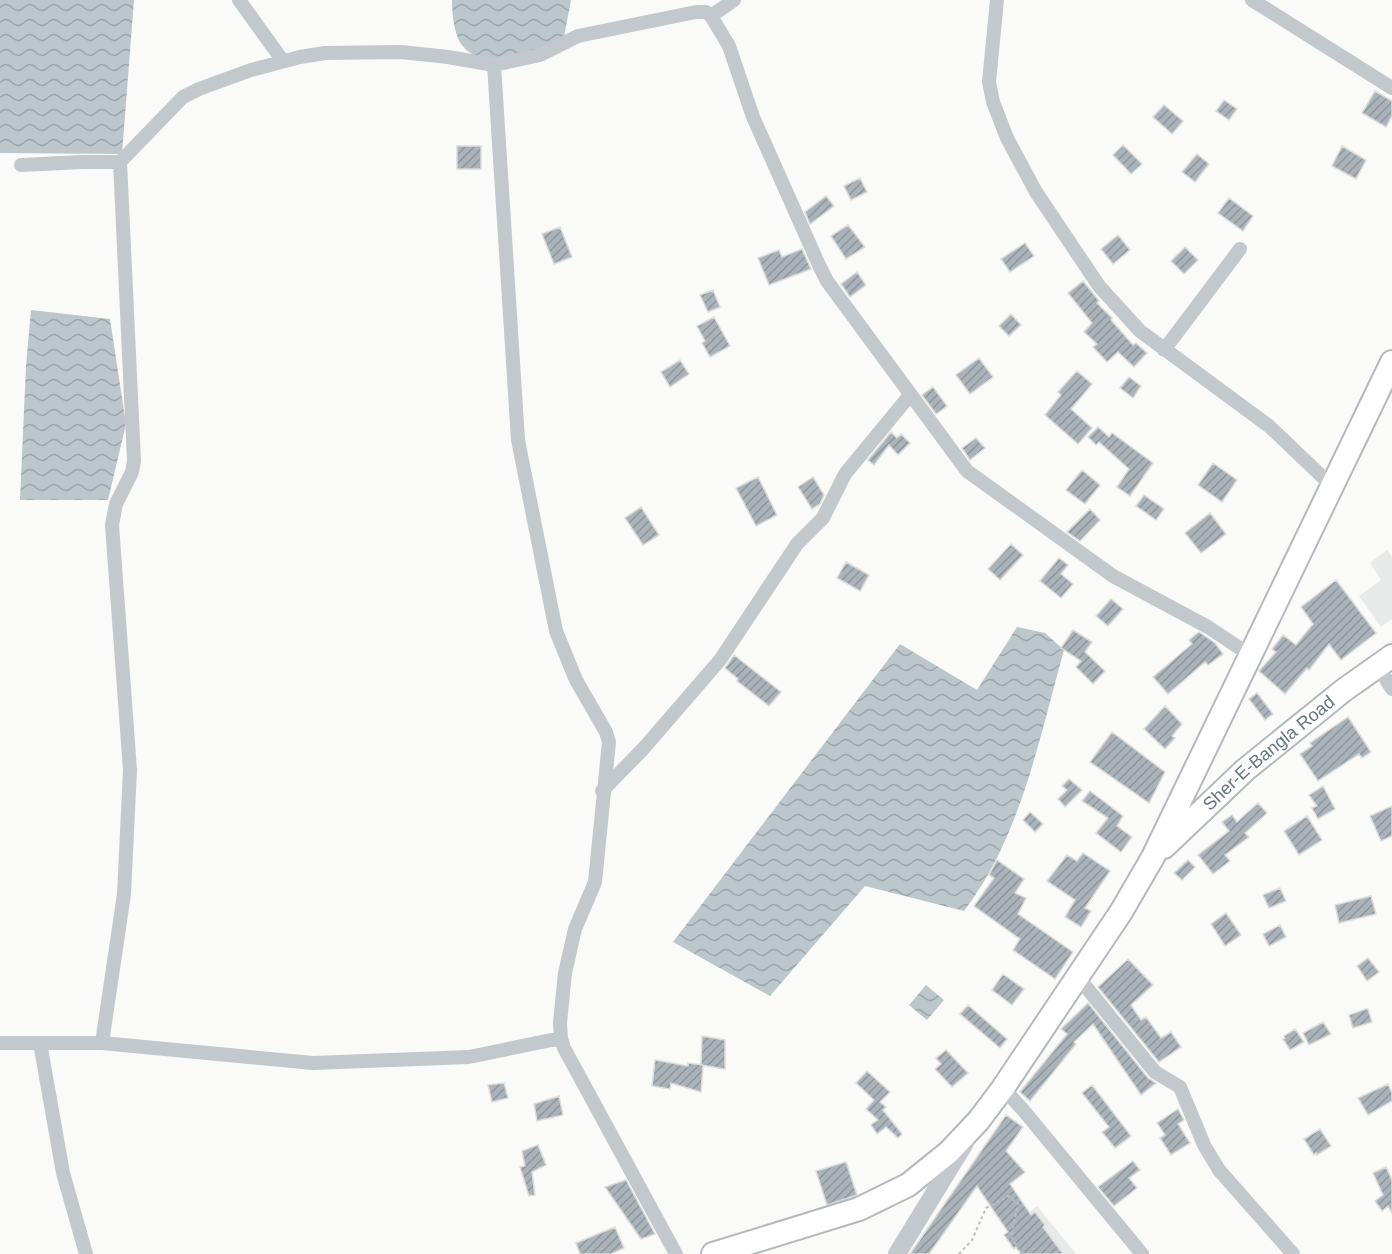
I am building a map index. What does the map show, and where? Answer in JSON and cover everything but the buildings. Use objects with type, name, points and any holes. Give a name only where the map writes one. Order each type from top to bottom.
[{"type":"highway","points":[[713,1254],[859,1209],[908,1185],[949,1152],[979,1120],[1078,977],[1121,912],[1153,857],[1392,362]]},
{"type":"highway","name":"Sher-E-Bangla Road","points":[[1153,857],[1245,770],[1344,690],[1385,661]]},
{"type":"street","points":[[239,0],[283,61]]},
{"type":"street","points":[[711,16],[734,0]]},
{"type":"street","points":[[997,0],[989,82],[993,102],[1008,138],[1036,192],[1099,286],[1121,313],[1140,331],[1269,426],[1332,486]]},
{"type":"street","points":[[1252,0],[1392,88]]},
{"type":"street","points":[[21,165],[120,162],[183,97],[251,70],[283,61],[325,53],[401,52],[494,65],[540,55],[579,36],[696,12],[706,12],[711,16],[729,46],[753,117],[827,281],[967,471],[1113,576],[1208,627],[1250,656]]},
{"type":"street","points":[[494,65],[518,440],[556,631],[576,680],[606,732],[609,742],[602,791],[595,882],[575,929],[565,973],[560,1023],[561,1038],[564,1048],[676,1254]]},
{"type":"street","points":[[102,1043],[124,894],[130,770],[112,525],[116,504],[132,472],[134,461],[120,162]]},
{"type":"street","points":[[1164,350],[1240,249]]},
{"type":"street","points":[[602,791],[643,749],[720,660],[797,544],[823,518],[845,474],[909,395]]},
{"type":"street","points":[[1385,661],[1392,689]]},
{"type":"street","points":[[1078,977],[1155,1072],[1179,1087],[1204,1145],[1219,1170],[1293,1254]]},
{"type":"street","points":[[0,1043],[102,1043],[313,1063],[469,1057],[561,1038]]},
{"type":"street","points":[[40,1043],[63,1173],[86,1254]]},
{"type":"street","points":[[1003,1088],[1142,1254]]},
{"type":"street","points":[[897,1254],[979,1120]]},
{"type":"path","points":[[959,1254],[972,1240],[986,1208],[1009,1196],[1018,1204],[1011,1236],[1021,1254]]},
{"type":"shaded area","points":[[1387,550],[1392,557],[1392,619],[1381,627],[1359,596],[1381,580],[1370,563]]},
{"type":"shaded area","points":[[1037,1206],[1076,1254],[1026,1254],[1019,1220]]},
{"type":"water","points":[[0,0],[134,0],[122,154],[0,153]]},
{"type":"water","points":[[452,0],[571,0],[564,37],[541,53],[510,60],[499,60],[478,57],[462,45],[455,30]]},
{"type":"water","points":[[31,310],[110,319],[126,424],[108,500],[20,500]]},
{"type":"water","points":[[1017,627],[1045,633],[1064,650],[1026,786],[1014,819],[984,882],[964,911],[865,886],[770,996],[673,942],[900,644],[977,690]]},
{"type":"water","points":[[926,985],[944,1000],[927,1020],[909,1005]]}]
